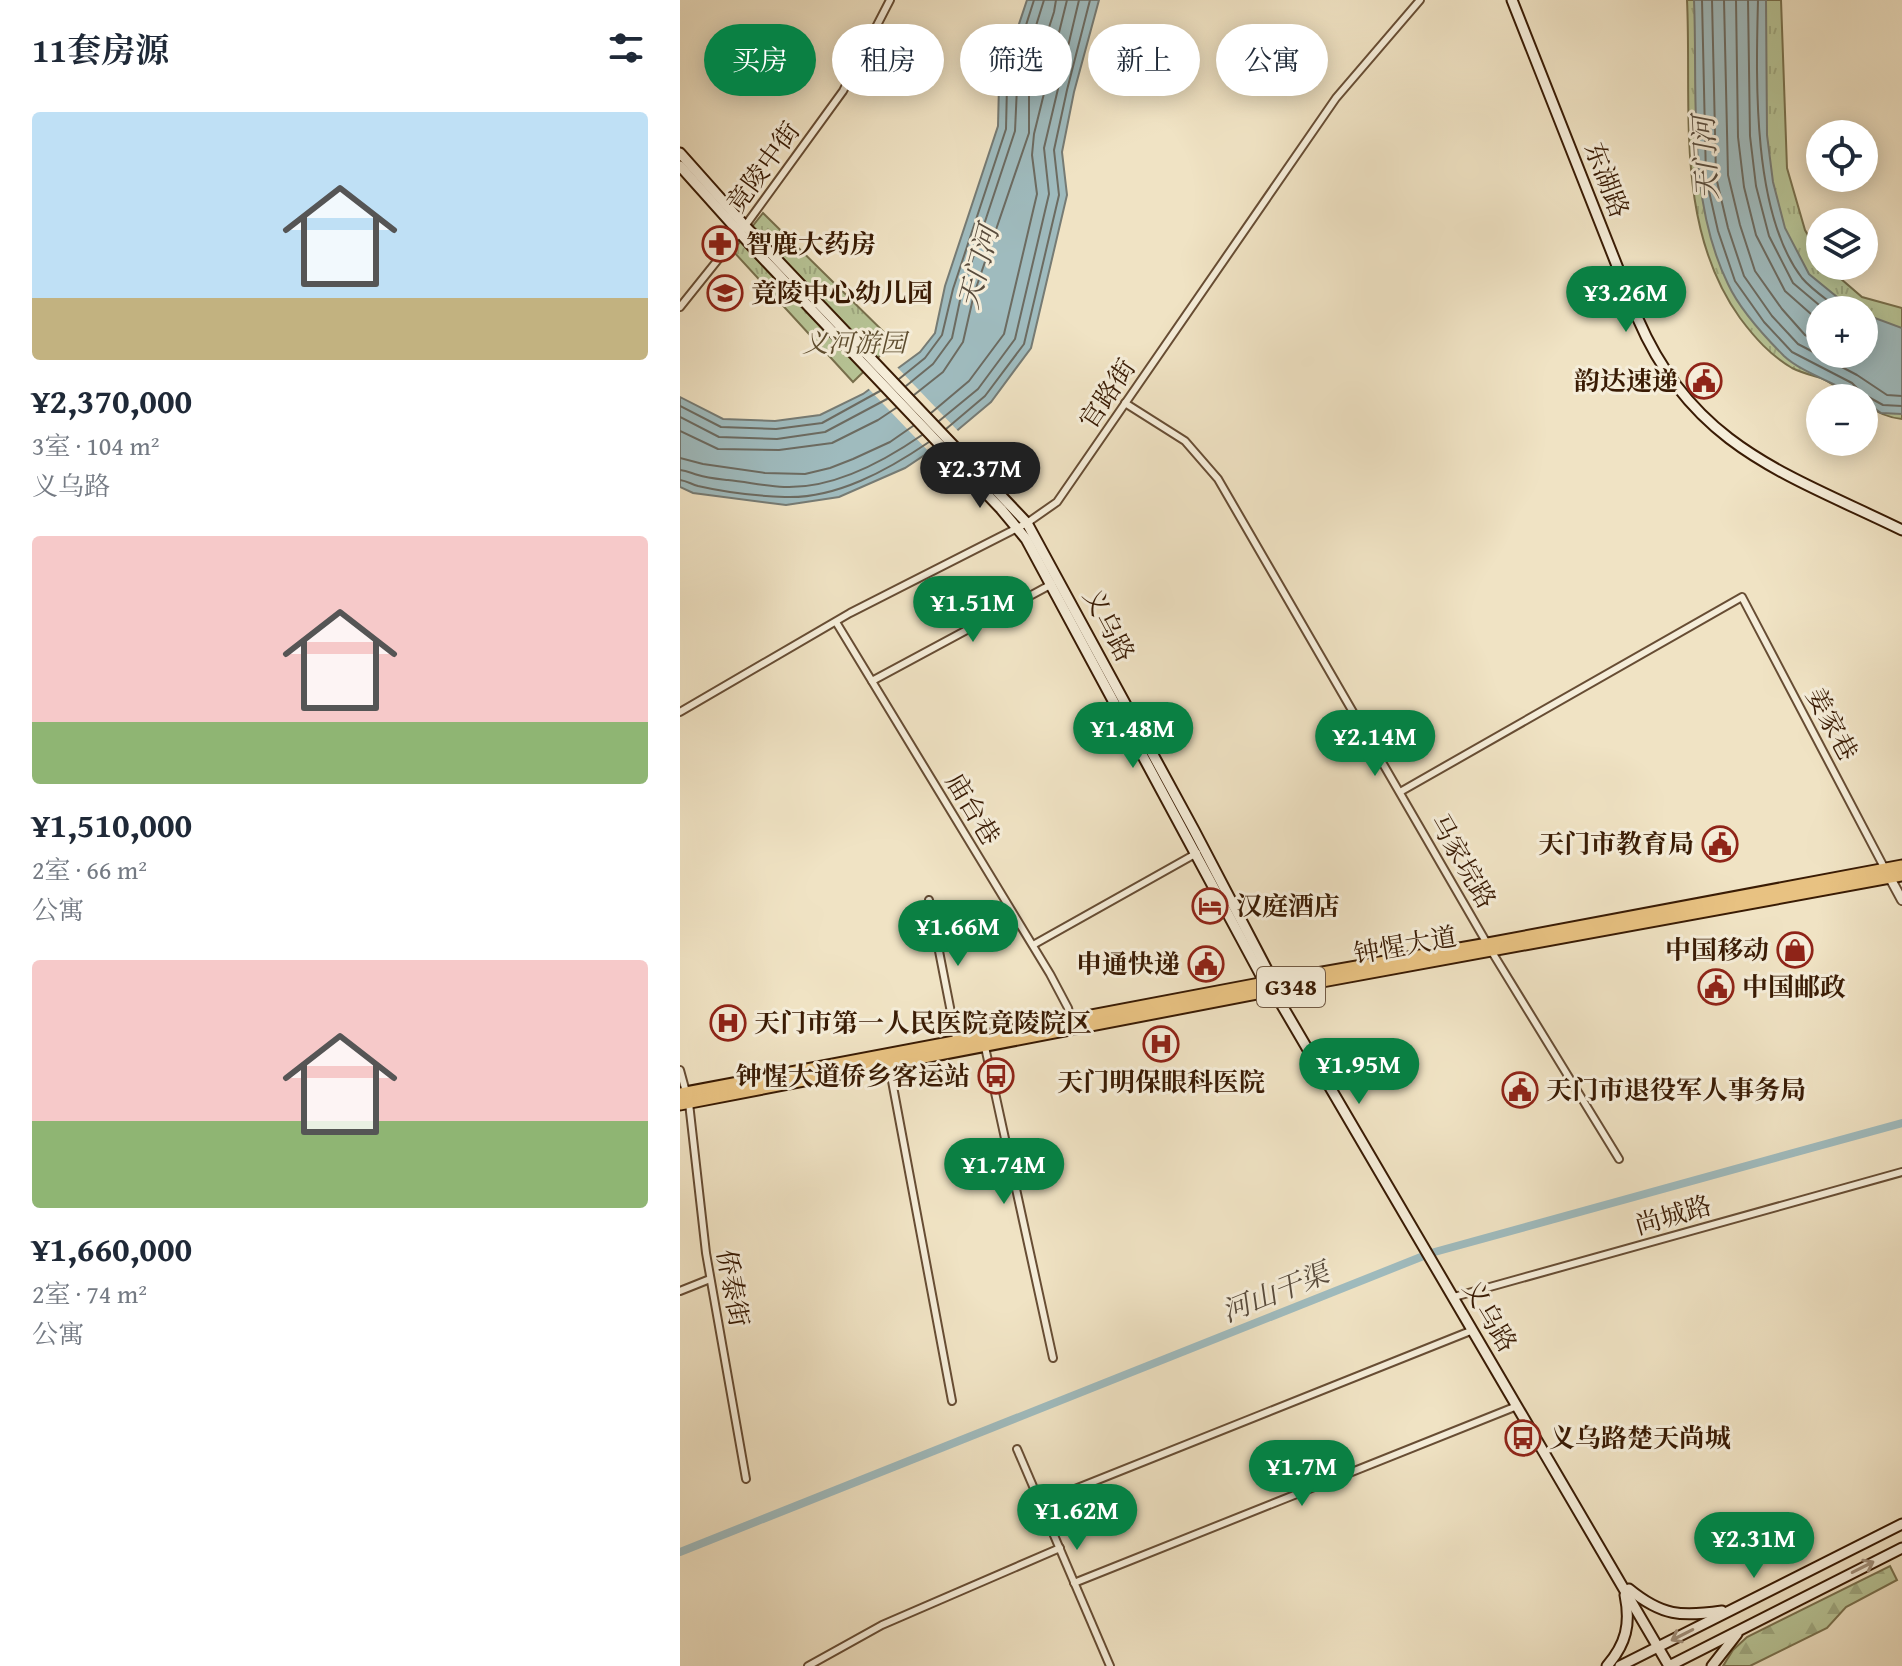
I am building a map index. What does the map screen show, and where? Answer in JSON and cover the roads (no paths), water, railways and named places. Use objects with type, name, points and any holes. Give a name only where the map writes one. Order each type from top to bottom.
[{"type":"highway","points":[[1892,875],[1902,859]]},
{"type":"highway","name":"钟惺大道","points":[[1624,923],[1744,908],[1892,875],[1902,866]]},
{"type":"highway","name":"钟惺大道","points":[[684,1098],[890,1068],[985,1050],[1270,985],[1624,923],[1778,886],[1892,875]]},
{"type":"highway","name":"钟惺大道","points":[[684,1098],[1071,1018],[1200,1000]]},
{"type":"main road","name":"东湖路","points":[[1512,0],[1641,327],[1671,379],[1701,415],[1737,446],[1770,466],[1902,527]]},
{"type":"main road","name":"东湖路","points":[[1519,0],[1648,333],[1667,367],[1697,405],[1740,442],[1902,527]]},
{"type":"main road","points":[[680,153],[742,230]]},
{"type":"main road","points":[[680,166],[742,230]]},
{"type":"main road","name":"义乌路","points":[[742,230],[1022,526],[1055,582],[1270,985],[1669,1666]]},
{"type":"main road","points":[[1620,1666],[1902,1524]]},
{"type":"main road","points":[[1669,1666],[1902,1548]]},
{"type":"main road","points":[[1623,1584],[1649,1604],[1666,1612],[1691,1615],[1730,1610]]},
{"type":"main road","points":[[1607,1666],[1627,1632],[1628,1613],[1623,1584]]},
{"type":"main road","points":[[1712,1666],[1740,1630]]},
{"type":"street","name":"竟陵中街","points":[[680,307],[742,230],[848,83],[890,0]]},
{"type":"street","name":"官路街","points":[[680,712],[836,622],[1022,526],[1047,510],[1066,491],[1336,98],[1420,0]]},
{"type":"street","name":"马家垸路","points":[[1125,403],[1185,441],[1213,472],[1490,948],[1619,1159]]},
{"type":"street","points":[[872,681],[1055,582]]},
{"type":"street","name":"姜家巷","points":[[1400,792],[1742,597],[1892,875]]},
{"type":"street","name":"庙台巷","points":[[836,622],[1033,945],[1064,999],[1071,1018]]},
{"type":"street","points":[[1033,945],[1200,851]]},
{"type":"street","points":[[1892,875],[1902,900]]},
{"type":"street","points":[[929,900],[956,1040]]},
{"type":"street","points":[[985,1050],[1053,1358]]},
{"type":"street","points":[[890,1068],[952,1401]]},
{"type":"street","name":"侨泰街","points":[[680,1070],[710,1279],[746,1479]]},
{"type":"street","name":"尚城路","points":[[1454,1297],[1902,1172]]},
{"type":"street","points":[[680,1291],[710,1279]]},
{"type":"street","points":[[1040,1503],[1473,1330]]},
{"type":"street","points":[[1074,1583],[1517,1405]]},
{"type":"street","points":[[1017,1449],[1110,1666]]},
{"type":"street","points":[[808,1666],[882,1625],[1060,1548]]},
{"type":"water","name":"天门河","points":[[1027,0],[1099,0],[1092,24],[1088,24],[1088,40],[1062,152],[1067,195],[1031,348],[991,402],[941,444],[905,468],[839,497],[786,505],[693,493],[680,487],[680,397],[723,419],[775,421],[820,415],[863,394],[920,352],[935,333],[945,286],[998,126],[999,96],[1072,96],[1072,24],[1019,24]]},
{"type":"water","name":"天门河","points":[[1694,0],[1766,0],[1767,135],[1773,182],[1785,228],[1806,268],[1806,280],[1816,280],[1836,296],[1806,296],[1806,368],[1878,368],[1878,319],[1902,328],[1902,414],[1878,411],[1878,384],[1833,384],[1791,362],[1739,303],[1715,251],[1706,216],[1700,181],[1695,108]]},
{"type":"waterway","name":"河山干渠","points":[[680,1552],[1431,1253],[1902,1123]]},
{"type":"place","name":"智鹿大药房","points":[[720,244]]},
{"type":"place","name":"竟陵中心幼儿园","points":[[725,293]]},
{"type":"place","name":"韵达速递","points":[[1704,381]]},
{"type":"place","name":"天门市教育局","points":[[1720,844]]},
{"type":"place","name":"汉庭酒店","points":[[1210,906]]},
{"type":"place","name":"中国移动","points":[[1795,950]]},
{"type":"place","name":"申通快递","points":[[1206,964]]},
{"type":"place","name":"中国邮政","points":[[1716,987]]},
{"type":"place","name":"天门市第一人民医院竟陵院区","points":[[728,1023]]},
{"type":"place","name":"天门明保眼科医院","points":[[1161,1044]]},
{"type":"place","name":"钟惺大道侨乡客运站","points":[[996,1076]]},
{"type":"place","name":"天门市退役军人事务局","points":[[1520,1090]]},
{"type":"place","name":"义乌路楚天尚城","points":[[1523,1438]]},
{"type":"park label","name":"义河游园","points":[[854,343]]}]
